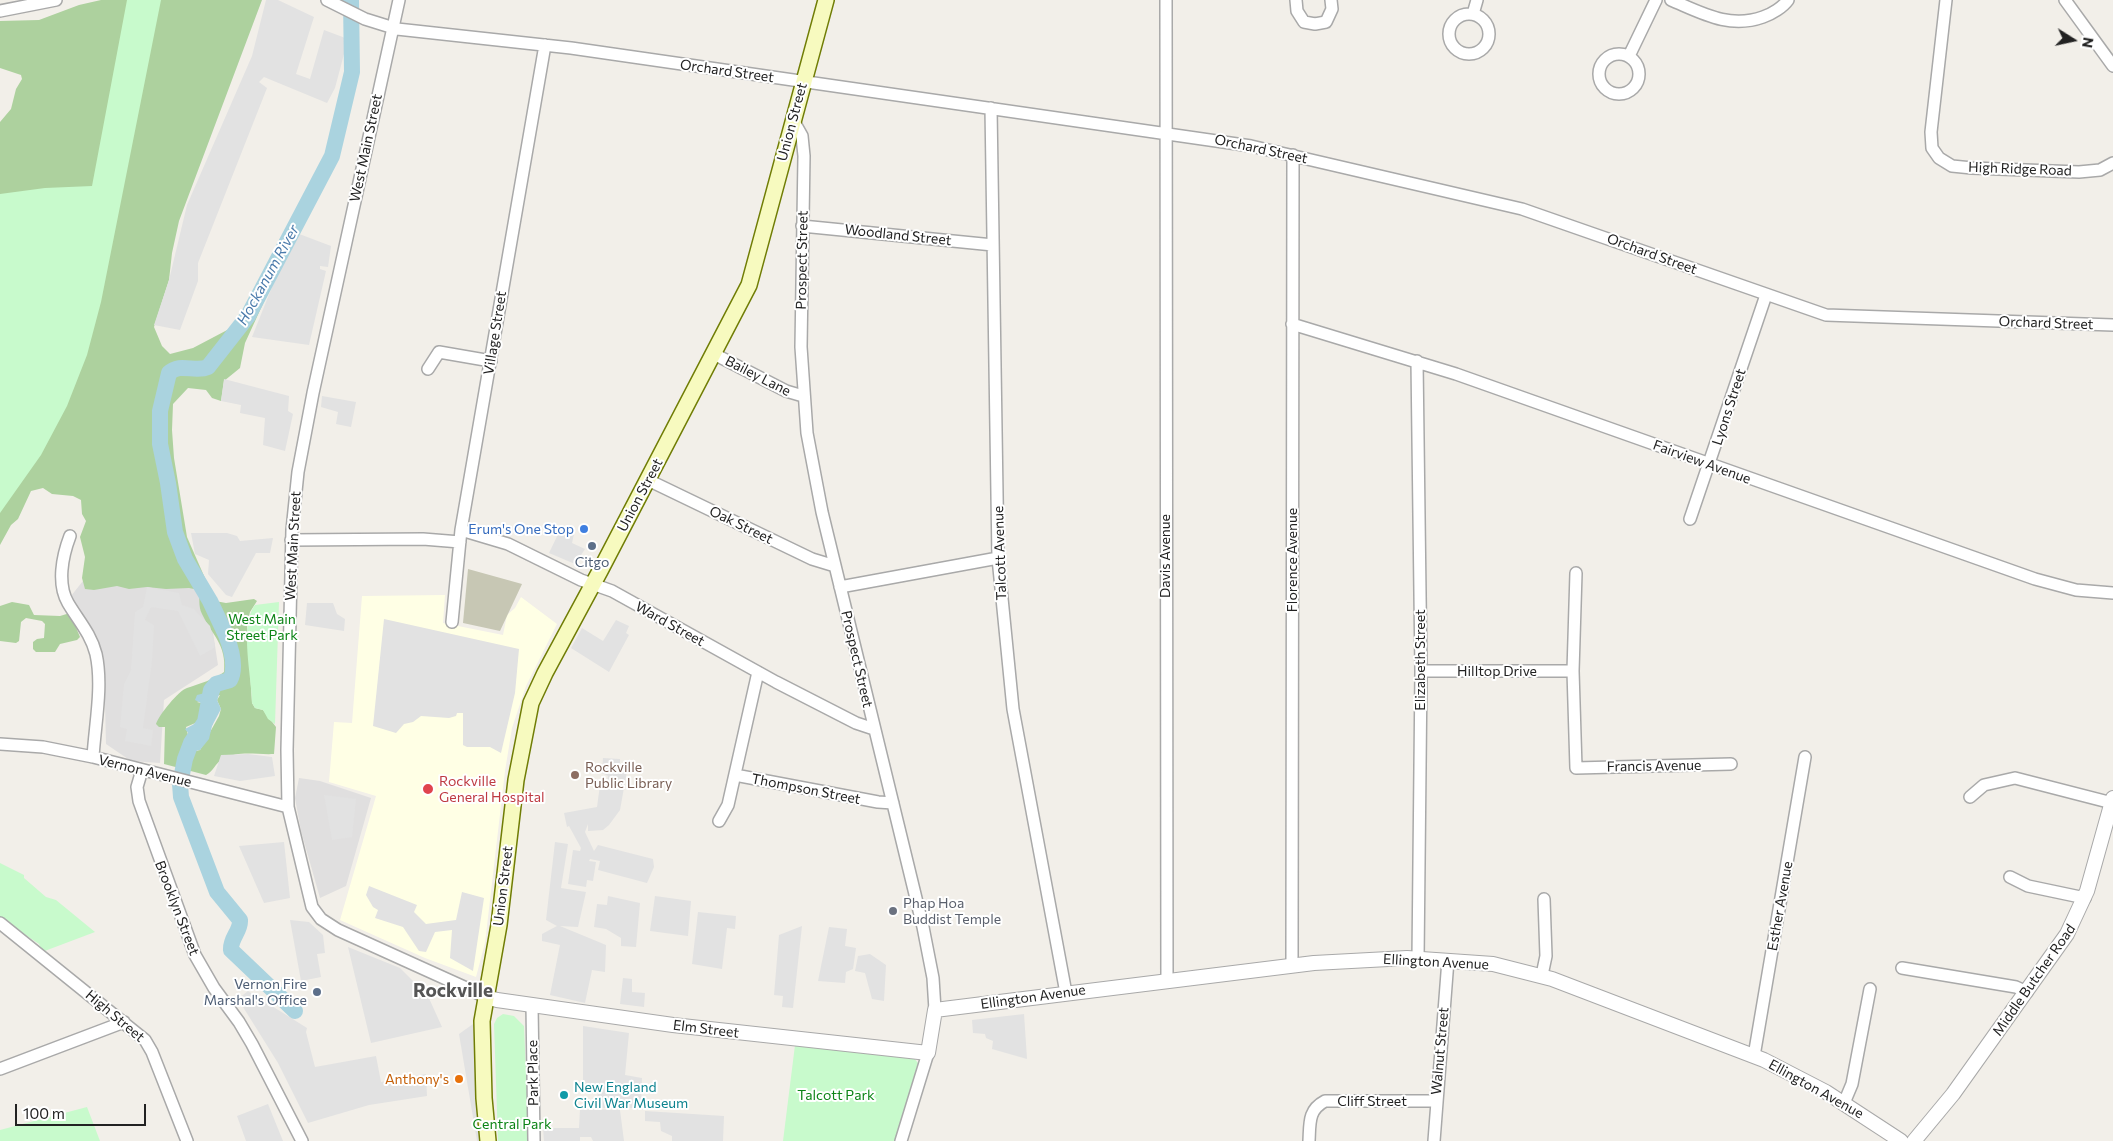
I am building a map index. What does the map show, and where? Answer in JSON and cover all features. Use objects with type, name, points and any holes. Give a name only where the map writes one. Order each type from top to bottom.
[{"type":"main road","name":"Union Street","points":[[486,997],[499,925],[516,780],[527,717],[545,673],[593,585],[752,278],[792,120],[826,0]]},
{"type":"main road","points":[[486,997],[482,1021],[482,1070],[488,1141]]},
{"type":"street","points":[[0,11],[56,0]]},
{"type":"street","name":"Orchard Street","points":[[327,0],[365,19],[393,28],[545,45],[1164,132],[1224,141],[1293,155],[1522,209],[1813,312],[1834,316],[2113,325]]},
{"type":"street","name":"West Main Street","points":[[399,0],[308,419],[298,479],[291,540],[287,750],[288,807],[308,892],[314,910],[321,919],[338,930],[486,997]]},
{"type":"street","name":"Davis Avenue","points":[[1166,0],[1164,132],[1166,980]]},
{"type":"street","points":[[1296,0],[1297,11],[1304,22],[1315,24],[1326,22],[1332,9],[1331,0]]},
{"type":"street","points":[[1473,14],[1477,0]]},
{"type":"street","points":[[1629,56],[1656,0]]},
{"type":"street","points":[[1672,0],[1716,19],[1730,22],[1750,22],[1769,15],[1788,0]]},
{"type":"street","name":"High Ridge Road","points":[[1946,0],[1931,132],[1932,148],[1939,158],[1952,166],[2060,171],[2100,170],[2113,163]]},
{"type":"street","points":[[2065,0],[2113,66]]},
{"type":"street","name":"Village Street","points":[[452,622],[461,530],[545,45]]},
{"type":"street","name":"Talcott Avenue","points":[[990,108],[998,558],[1013,709],[1066,993]]},
{"type":"street","name":"Prospect Street","points":[[792,120],[803,139],[801,328],[803,396],[815,475],[928,953],[935,1010],[928,1053],[901,1141]]},
{"type":"street","points":[[784,152],[792,157],[802,169]]},
{"type":"street","name":"Florence Avenue","points":[[1292,964],[1293,155]]},
{"type":"street","name":"Woodland Street","points":[[802,226],[993,245]]},
{"type":"street","name":"Lyons Street","points":[[1690,519],[1766,295]]},
{"type":"street","name":"Fairview Avenue","points":[[1292,324],[1417,361],[2035,579],[2076,590],[2113,594]]},
{"type":"street","points":[[428,370],[439,352],[491,361]]},
{"type":"street","name":"Bailey Lane","points":[[714,354],[786,391],[803,396]]},
{"type":"street","name":"Elizabeth Street","points":[[1417,361],[1420,671],[1418,958]]},
{"type":"street","name":"Oak Street","points":[[648,480],[812,559],[835,566]]},
{"type":"street","name":"Ward Street","points":[[461,530],[508,544],[593,585],[618,594],[758,672],[856,723],[874,729]]},
{"type":"street","points":[[70,536],[63,560],[63,590],[68,602],[90,637],[97,660],[93,757]]},
{"type":"street","points":[[291,540],[416,539],[460,542]]},
{"type":"street","points":[[840,587],[998,558]]},
{"type":"street","points":[[1573,671],[1576,573]]},
{"type":"street","name":"Hilltop Drive","points":[[1420,671],[1573,671]]},
{"type":"street","name":"Francis Avenue","points":[[1573,671],[1576,768],[1731,764]]},
{"type":"street","name":"Thompson Street","points":[[758,672],[735,775],[878,802],[893,803]]},
{"type":"street","name":"Vernon Avenue","points":[[0,744],[42,747],[93,757],[288,807]]},
{"type":"street","name":"Esther Avenue","points":[[1754,1056],[1805,757]]},
{"type":"street","name":"Brooklyn Street","points":[[142,770],[137,787],[137,796],[188,939],[210,981],[240,1022],[302,1141]]},
{"type":"street","points":[[719,821],[727,809],[735,775]]},
{"type":"street","points":[[1970,797],[1984,785],[2015,778],[2112,800]]},
{"type":"street","name":"Middle Butcher Road","points":[[1914,1141],[1953,1094],[2067,934],[2085,898],[2112,800]]},
{"type":"street","points":[[2010,877],[2028,886],[2085,898]]},
{"type":"street","points":[[1542,975],[1546,956],[1544,899]]},
{"type":"street","name":"High Street","points":[[0,923],[141,1036],[150,1047],[187,1141]]},
{"type":"street","name":"Ellington Avenue","points":[[935,1010],[1292,964],[1418,958],[1503,965],[1542,975],[1754,1056],[1797,1076],[1844,1103],[1901,1141]]},
{"type":"street","name":"Walnut Street","points":[[1434,1141],[1448,960]]},
{"type":"street","points":[[1902,968],[2016,987],[2027,992]]},
{"type":"street","points":[[1844,1103],[1852,1084],[1870,990]]},
{"type":"street","name":"Elm Street","points":[[486,997],[692,1027],[928,1053]]},
{"type":"street","name":"Park Place","points":[[532,1005],[534,1141]]},
{"type":"street","points":[[0,1069],[124,1022]]},
{"type":"street","name":"Cliff Street","points":[[1310,1141],[1311,1113],[1316,1105],[1325,1101],[1436,1101]]},
{"type":"shaded area","points":[[266,0],[278,0],[314,17],[296,74],[310,79],[324,30],[348,39],[335,88],[327,103],[264,77],[259,82],[267,88],[198,263],[198,281],[180,330],[154,325],[169,280],[187,205],[252,56]]},
{"type":"shaded area","points":[[294,232],[331,246],[328,267],[320,266],[320,269],[326,271],[309,345],[252,337]]},
{"type":"shaded area","points":[[224,379],[289,396],[288,411],[293,414],[285,451],[263,445],[265,418],[240,413],[241,405],[221,401]]},
{"type":"shaded area","points":[[322,396],[356,402],[351,427],[336,424],[338,412],[321,407]]},
{"type":"shaded area","points":[[562,526],[574,534],[572,543],[585,549],[575,564],[549,553]]},
{"type":"shaded area","points":[[191,533],[227,533],[237,536],[240,541],[273,538],[270,553],[256,553],[232,597],[226,595],[208,574],[209,560],[195,554]]},
{"type":"shaded area","points":[[94,567],[195,582],[209,607],[218,665],[164,700],[160,763],[131,761],[106,744],[104,663],[92,630],[71,596]]},
{"type":"shaded area","points":[[468,569],[522,584],[500,631],[463,623]]},
{"type":"shaded area","points":[[147,587],[179,593],[182,605],[194,609],[210,626],[215,645],[214,648],[200,656],[178,611],[151,607],[145,620],[154,625],[152,661],[143,728],[153,730],[151,746],[125,741],[127,729],[120,727],[124,684],[131,670],[135,612],[143,607]]},
{"type":"shaded area","name":"Rockville General Hospital","points":[[445,595],[443,623],[503,635],[507,615],[515,608],[521,597],[557,624],[526,686],[512,728],[505,771],[485,943],[476,977],[425,958],[340,920],[376,796],[329,782],[334,722],[352,723],[362,596]]},
{"type":"shaded area","points":[[307,603],[333,603],[337,614],[345,619],[344,631],[305,625]]},
{"type":"shaded area","points":[[384,619],[519,649],[515,693],[501,753],[490,747],[467,747],[463,745],[463,713],[457,713],[456,716],[449,718],[421,716],[413,722],[404,724],[396,733],[373,726]]},
{"type":"shaded area","points":[[616,620],[629,626],[626,633],[629,635],[609,672],[571,648],[582,628],[603,641]]},
{"type":"shaded area","points":[[248,754],[272,757],[275,776],[240,781],[214,776],[221,755]]},
{"type":"shaded area","points":[[603,758],[620,759],[620,769],[627,771],[620,810],[603,830],[588,831],[588,824],[585,832],[594,851],[598,845],[653,859],[654,867],[647,883],[598,870],[600,861],[590,859],[589,861],[596,862],[593,881],[587,880],[586,887],[568,884],[573,850],[580,851],[581,848],[569,826],[567,827],[564,813],[597,807],[600,785],[606,785],[608,776],[602,773]]},
{"type":"shaded area","points":[[299,778],[320,781],[371,798],[346,886],[320,898],[301,831],[295,798]]},
{"type":"shaded area","points":[[324,795],[356,799],[352,837],[332,840]]},
{"type":"shaded area","points":[[284,842],[290,898],[264,903],[239,846]]},
{"type":"shaded area","points":[[555,842],[568,844],[561,888],[586,892],[578,927],[560,926],[606,945],[605,972],[592,970],[585,1003],[550,995],[560,945],[542,941],[542,934],[557,926],[546,920]]},
{"type":"shaded area","points":[[369,886],[417,905],[414,912],[426,924],[456,920],[462,892],[484,898],[473,971],[450,958],[452,930],[435,932],[426,952],[419,951],[403,927],[375,918],[378,910],[373,907],[366,895]]},
{"type":"shaded area","points":[[608,896],[640,903],[636,947],[621,946],[621,938],[606,929],[594,927],[597,904],[607,905]]},
{"type":"shaded area","points":[[655,896],[691,901],[688,936],[650,931]]},
{"type":"shaded area","points":[[698,912],[736,916],[735,929],[727,928],[722,969],[692,964]]},
{"type":"shaded area","points":[[290,920],[309,922],[323,935],[325,953],[317,954],[321,977],[301,981]]},
{"type":"shaded area","points":[[802,926],[793,1008],[782,1007],[783,996],[774,995],[779,935]]},
{"type":"shaded area","points":[[829,927],[847,929],[845,946],[856,948],[853,969],[846,972],[845,983],[818,981]]},
{"type":"shaded area","points":[[348,947],[400,968],[428,996],[442,1027],[371,1043]]},
{"type":"shaded area","points":[[870,954],[886,965],[884,1001],[872,999],[865,973],[855,971],[858,956]]},
{"type":"shaded area","points":[[623,978],[632,979],[632,992],[645,993],[644,1007],[620,1004]]},
{"type":"shaded area","points":[[248,991],[307,1028],[306,1032],[315,1067],[376,1056],[381,1082],[426,1074],[427,1096],[369,1105],[308,1123],[278,1063],[238,999]]},
{"type":"shaded area","points":[[1024,1014],[1027,1059],[992,1049],[993,1041],[986,1038],[985,1034],[973,1033],[972,1020]]},
{"type":"shaded area","points":[[473,1024],[485,1141],[477,1141],[459,1034]]},
{"type":"shaded area","points":[[583,1026],[629,1033],[625,1075],[642,1078],[641,1108],[599,1108],[597,1089],[583,1089]]},
{"type":"shaded area","points":[[268,1104],[283,1141],[246,1141],[237,1116]]},
{"type":"shaded area","points":[[580,1109],[620,1110],[624,1141],[593,1141],[591,1137],[580,1137],[580,1141],[544,1141],[543,1128],[579,1128]]},
{"type":"shaded area","points":[[645,1111],[724,1116],[723,1141],[672,1141],[672,1136],[661,1131],[660,1122],[645,1121]]},
{"type":"green space","points":[[101,0],[262,0],[179,221],[172,253],[169,280],[154,327],[162,346],[170,354],[193,348],[231,328],[242,329],[253,318],[267,285],[275,271],[278,271],[245,343],[240,368],[224,381],[221,401],[212,398],[206,390],[188,388],[173,404],[174,458],[187,537],[215,601],[226,603],[254,599],[257,601],[250,612],[247,625],[252,703],[255,708],[263,710],[276,727],[274,754],[229,756],[220,761],[206,775],[164,764],[165,727],[159,727],[156,724],[179,693],[224,672],[221,647],[201,611],[199,590],[147,587],[129,589],[117,586],[94,590],[85,589],[82,578],[85,557],[80,537],[86,521],[82,514],[81,500],[73,496],[52,494],[43,488],[31,491],[18,519],[11,525],[0,545],[0,122],[11,109],[16,89],[22,79],[21,75],[0,68],[0,21],[39,20],[79,5]],"holes":[[[220,695],[217,700],[221,709],[219,716],[200,750],[192,752],[186,727],[200,721],[201,703],[197,702]]]},
{"type":"green space","points":[[127,0],[161,0],[101,302],[87,355],[67,406],[41,455],[0,513],[0,194],[45,188],[92,186]]},
{"type":"green space","points":[[12,602],[29,605],[34,615],[60,616],[70,613],[80,637],[77,640],[60,644],[55,652],[36,652],[33,649],[33,642],[44,638],[45,624],[42,621],[26,618],[21,622],[19,641],[16,643],[0,641],[0,606]]},
{"type":"green space","name":"West Main Street Park","points":[[279,602],[275,724],[268,719],[263,710],[255,708],[252,703],[247,638],[250,614],[255,605]]},
{"type":"green space","points":[[0,863],[24,875],[24,878],[46,897],[56,900],[95,932],[42,952],[39,944],[0,918]]},
{"type":"green space","name":"Central Park","points":[[503,1014],[514,1016],[524,1026],[529,1141],[498,1141],[494,1024],[497,1018]]},
{"type":"green space","name":"Talcott Park","points":[[795,1045],[913,1057],[918,1063],[895,1141],[783,1141]]},
{"type":"green space","points":[[87,1107],[100,1141],[0,1141],[0,1130]]},
{"type":"water","points":[[221,689],[217,700],[221,709],[212,726],[209,739],[200,750],[189,752],[189,734],[185,729],[200,721],[201,703],[195,700],[197,695]]},
{"type":"waterway","name":"Hockanum River","points":[[295,1011],[231,950],[240,920],[217,892],[181,797],[180,784],[185,759],[191,743],[205,722],[211,690],[216,684],[230,680],[233,663],[226,635],[210,601],[185,559],[175,532],[160,444],[160,411],[169,373],[178,368],[203,369],[208,367],[248,316],[332,156],[352,72],[351,0]]},
{"type":"place","name":"Erum's One Stop","points":[[584,529]]},
{"type":"place","name":"Citgo","points":[[592,546]]},
{"type":"place","name":"Rockville Public Library","points":[[575,775]]},
{"type":"place","name":"Rockville General Hospital","points":[[428,789]]},
{"type":"place","name":"Phap Hoa Buddist Temple","points":[[893,911]]},
{"type":"place","name":"Vernon Fire Marshal's Office","points":[[317,992]]},
{"type":"place","name":"Anthony's","points":[[459,1079]]},
{"type":"place","name":"New England Civil War Museum","points":[[564,1095]]},
{"type":"district","name":"Rockville","points":[[453,991]]}]
